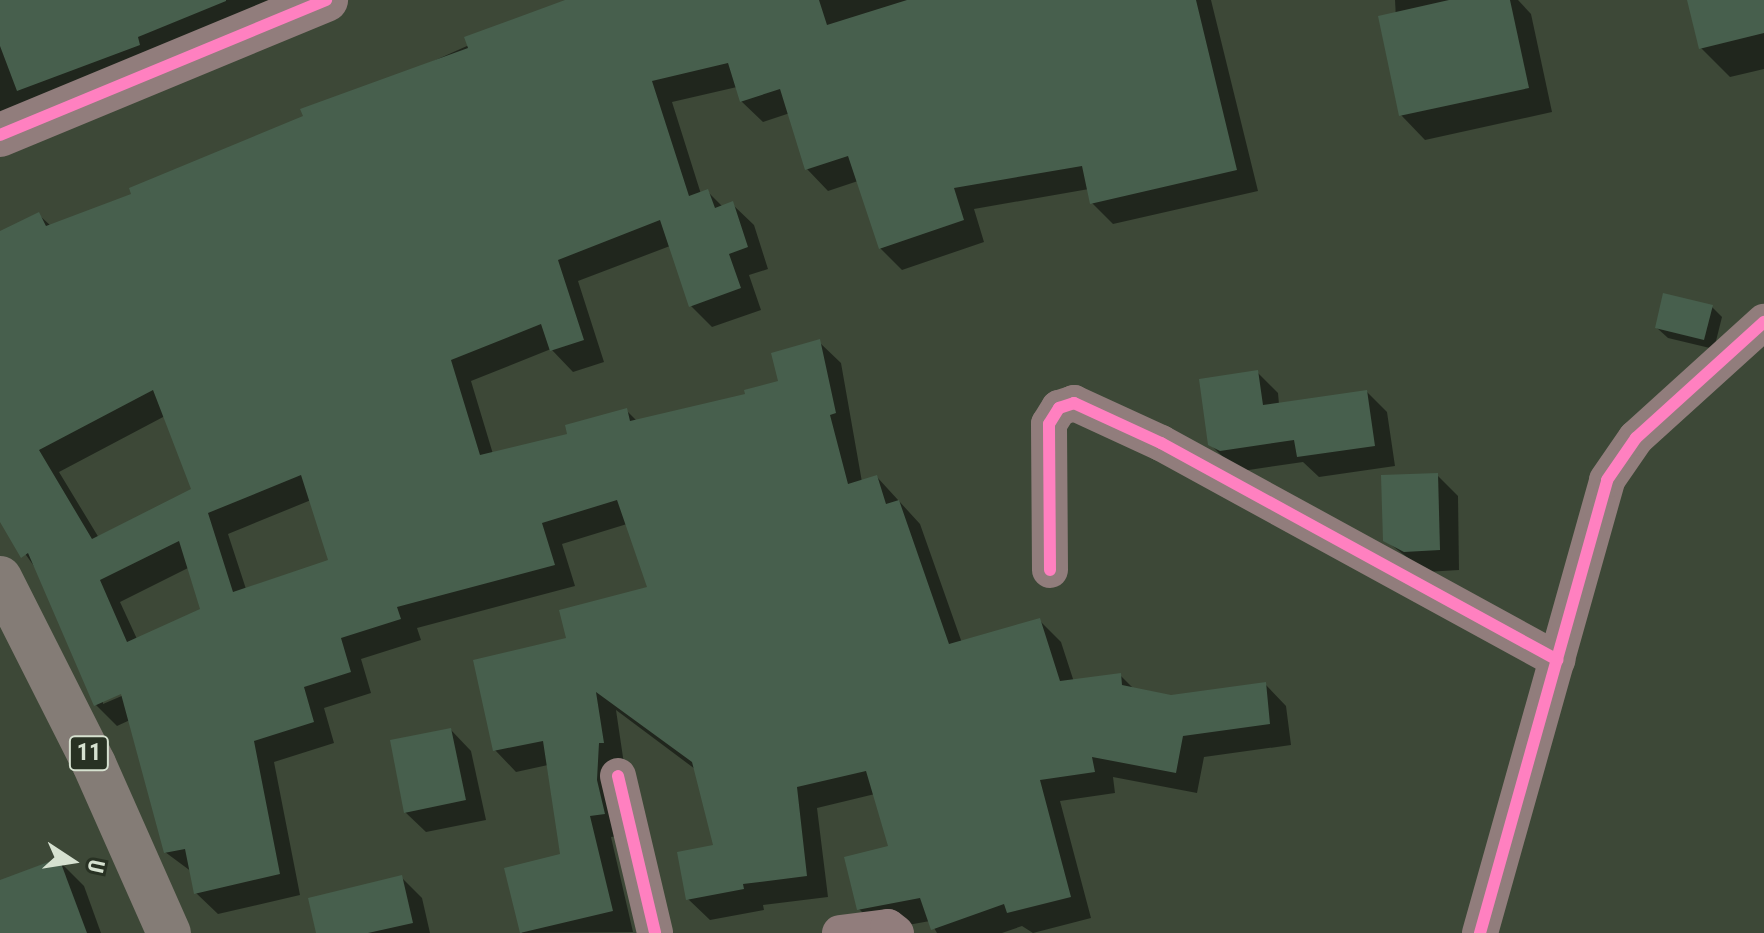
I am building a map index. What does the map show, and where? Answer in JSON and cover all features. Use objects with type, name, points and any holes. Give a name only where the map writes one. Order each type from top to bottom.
[{"type":"highway","name":"11","points":[[0,578],[94,764],[169,933]]},
{"type":"street","points":[[0,135],[326,0]]},
{"type":"street","points":[[1480,933],[1607,480],[1636,438],[1764,322]]},
{"type":"street","points":[[1050,570],[1049,424],[1059,408],[1074,403],[1161,443],[1557,660]]},
{"type":"street","points":[[618,776],[655,933]]},
{"type":"street","points":[[840,933],[888,927],[896,933]]},
{"type":"building","points":[[0,0],[226,1],[138,37],[140,45],[17,91],[0,46]]},
{"type":"building","points":[[565,0],[819,0],[827,25],[907,0],[1196,0],[1237,170],[1090,204],[1082,166],[954,188],[964,220],[879,249],[848,156],[805,170],[780,89],[740,102],[728,63],[652,81],[689,196],[708,189],[715,208],[733,201],[748,247],[729,254],[741,288],[689,307],[660,220],[558,260],[584,340],[550,351],[541,324],[451,360],[480,455],[567,434],[565,425],[627,408],[630,421],[745,394],[744,390],[778,381],[771,353],[820,339],[836,413],[830,415],[848,484],[877,475],[886,504],[899,500],[949,644],[1040,618],[1060,681],[1121,673],[1122,685],[1171,695],[1266,682],[1270,724],[1183,736],[1176,773],[1092,757],[1095,772],[1040,780],[1071,897],[1007,913],[1004,904],[931,930],[920,898],[857,910],[844,857],[888,846],[866,771],[797,787],[807,876],[743,884],[744,889],[686,900],[677,852],[713,845],[692,762],[596,692],[604,743],[599,743],[597,780],[605,814],[590,816],[613,911],[520,933],[504,868],[560,854],[543,741],[493,751],[473,660],[566,638],[559,610],[647,587],[617,500],[542,523],[555,565],[397,607],[401,619],[341,638],[351,672],[304,687],[314,722],[254,741],[280,874],[194,894],[185,849],[164,853],[121,694],[94,706],[28,553],[21,558],[0,522],[0,231],[39,212],[46,226],[131,194],[129,188],[303,116],[300,109],[468,48],[464,37]],"holes":[[[153,390],[191,489],[92,539],[39,450]],[[301,475],[328,560],[233,592],[208,513]],[[179,541],[200,609],[127,642],[100,580]]]},
{"type":"building","points":[[1449,0],[1510,0],[1529,88],[1399,116],[1378,16]]},
{"type":"building","points":[[1687,0],[1764,0],[1764,33],[1699,49]]},
{"type":"building","points":[[1663,293],[1713,305],[1704,340],[1655,328]]},
{"type":"building","points":[[1258,370],[1263,405],[1367,390],[1375,446],[1297,457],[1294,440],[1220,451],[1208,445],[1199,379]]},
{"type":"building","points":[[1438,473],[1440,550],[1404,552],[1383,541],[1381,475]]},
{"type":"building","points":[[451,728],[466,800],[404,813],[390,740]]},
{"type":"building","points":[[59,858],[87,933],[0,933],[0,880]]},
{"type":"building","points":[[402,875],[413,923],[368,933],[316,933],[308,898]]},
{"type":"cycle path","points":[[0,135],[326,0]]},
{"type":"cycle path","points":[[1480,933],[1607,480],[1636,438],[1764,322]]},
{"type":"cycle path","points":[[1050,570],[1049,424],[1059,408],[1074,403],[1161,443],[1557,660]]},
{"type":"cycle path","points":[[618,776],[655,933]]}]
